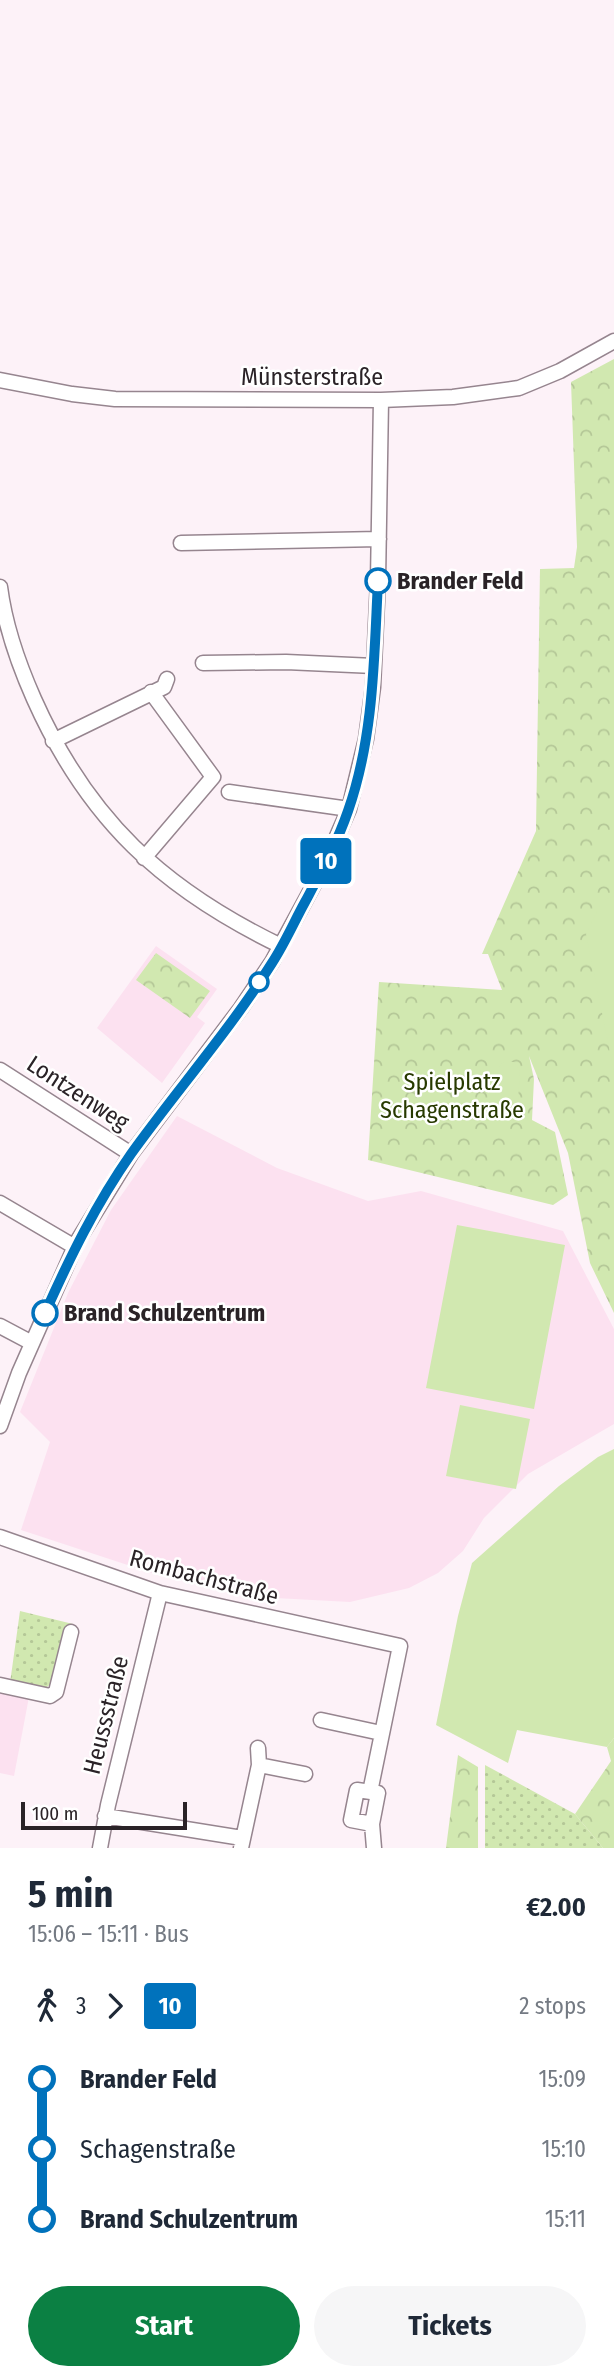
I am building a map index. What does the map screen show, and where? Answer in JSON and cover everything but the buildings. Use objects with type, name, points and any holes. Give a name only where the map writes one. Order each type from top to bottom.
[{"type":"street","name":"Münsterstraße","points":[[0,380],[115,399],[382,400],[453,397],[519,388],[561,371],[614,341]]},
{"type":"street","points":[[0,1426],[32,1343],[75,1247],[131,1154],[241,1008],[272,962],[325,864],[349,809],[367,734],[374,666],[382,400]]},
{"type":"street","points":[[181,543],[379,539]]},
{"type":"street","points":[[0,587],[19,665],[53,741],[92,800],[144,858],[188,894],[224,917],[281,946]]},
{"type":"street","points":[[203,663],[286,662],[374,666]]},
{"type":"street","points":[[53,741],[164,687],[167,679]]},
{"type":"street","points":[[144,858],[214,777],[151,692]]},
{"type":"street","points":[[229,792],[349,809]]},
{"type":"street","name":"Lontzenweg","points":[[0,1070],[131,1154]]},
{"type":"street","points":[[0,1203],[75,1247]]},
{"type":"street","points":[[0,1326],[32,1343]]},
{"type":"street","name":"Rombachstraße","points":[[0,1537],[160,1593],[400,1646],[381,1733]]},
{"type":"street","name":"Heussstraße","points":[[100,1848],[105,1816],[160,1593]]},
{"type":"street","points":[[0,1685],[50,1696],[56,1692],[71,1632]]},
{"type":"street","points":[[321,1720],[381,1733],[370,1792]]},
{"type":"street","points":[[105,1816],[242,1843],[260,1765],[258,1748]]},
{"type":"street","points":[[260,1765],[305,1774]]},
{"type":"street","points":[[372,1824],[351,1820],[357,1790],[378,1793],[372,1824],[374,1848]]},
{"type":"shaded area","points":[[156,946],[217,989],[197,1017],[205,1023],[162,1083],[97,1028]]},
{"type":"shaded area","points":[[177,1116],[277,1168],[368,1201],[421,1191],[563,1231],[614,1329],[614,1424],[528,1474],[484,1518],[463,1551],[438,1573],[409,1588],[350,1602],[275,1598],[155,1574],[21,1530],[50,1442],[20,1412],[68,1293],[111,1210]]},
{"type":"shaded area","points":[[0,1690],[29,1697],[14,1776],[0,1773]]},
{"type":"green space","name":"Spielplatz Schagenstraße","points":[[614,359],[614,1313],[590,1263],[568,1153],[529,1056],[534,1079],[532,1120],[555,1132],[568,1195],[553,1205],[368,1160],[379,982],[502,990],[488,954],[482,954],[536,831],[540,569],[574,568],[577,547],[571,382]]},
{"type":"green space","points":[[614,896],[614,1072],[586,934],[602,901]]},
{"type":"green space","points":[[156,953],[210,991],[190,1018],[136,980]]},
{"type":"green space","points":[[504,1062],[514,1062],[520,1071],[518,1101],[516,1106],[505,1110],[497,1105],[495,1100],[497,1068]]},
{"type":"green space","points":[[425,1075],[450,1084],[435,1123],[411,1114]]},
{"type":"green space","points":[[457,1225],[565,1245],[534,1409],[426,1388]]},
{"type":"green space","points":[[460,1405],[530,1419],[516,1489],[446,1476]]},
{"type":"green space","points":[[614,1449],[614,1738],[607,1747],[517,1730],[508,1763],[436,1725],[458,1616],[472,1563],[559,1486],[598,1457]]},
{"type":"green space","points":[[20,1611],[73,1624],[57,1679],[43,1690],[10,1683]]},
{"type":"green space","points":[[614,1738],[614,1848],[603,1848],[575,1814],[611,1761],[607,1747]]},
{"type":"green space","points":[[458,1755],[478,1767],[478,1848],[446,1848]]},
{"type":"green space","points":[[485,1765],[575,1814],[603,1848],[485,1848]]},
{"type":"bus line","name":"10","points":[[45,1313],[78,1242],[105,1194],[131,1154],[241,1008],[272,962],[325,864],[349,809],[367,734],[373,687],[378,581]]},
{"type":"place","name":"Brander Feld","points":[[378,581]]},
{"type":"place","name":"Brand Schulzentrum","points":[[45,1313]]}]
